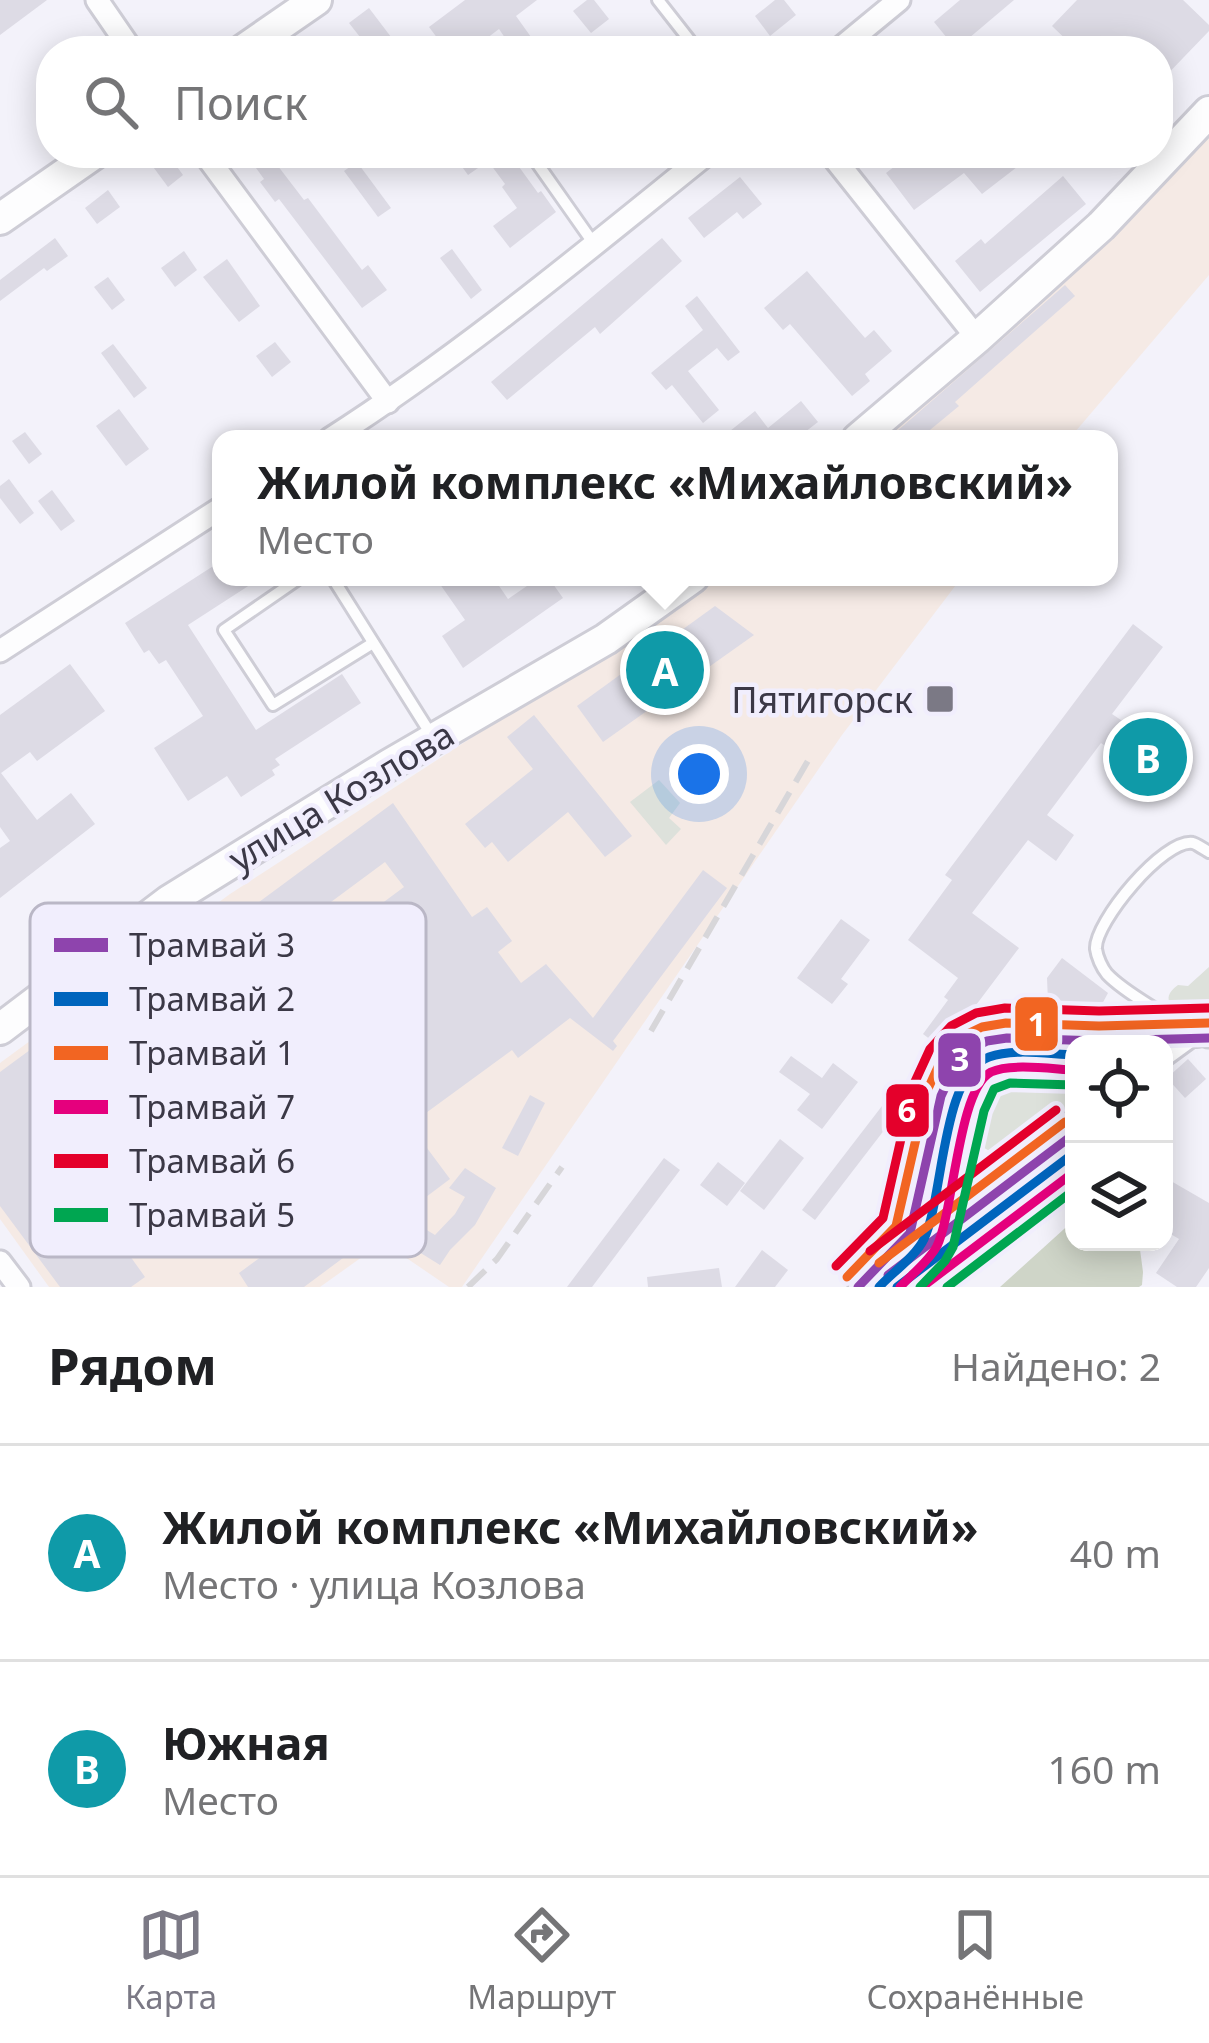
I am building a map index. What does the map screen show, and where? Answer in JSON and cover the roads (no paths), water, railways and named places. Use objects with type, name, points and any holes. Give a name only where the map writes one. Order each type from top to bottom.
[{"type":"street","points":[[98,0],[122,36]]},
{"type":"street","points":[[264,36],[316,0]]},
{"type":"street","points":[[855,36],[899,0]]},
{"type":"street","points":[[1173,150],[1209,112]]},
{"type":"street","points":[[0,219],[73,168]]},
{"type":"street","points":[[215,168],[388,402]]},
{"type":"street","points":[[344,430],[524,301],[689,168]]},
{"type":"street","points":[[842,168],[977,338]]},
{"type":"street","points":[[869,430],[1101,226],[1156,168]]},
{"type":"street","points":[[0,651],[212,514]]},
{"type":"street","name":"улица Козлова","points":[[166,903],[434,738],[607,639],[681,586]]},
{"type":"street","name":"улица Козлова","points":[[0,1029],[30,1006]]},
{"type":"street","points":[[1173,1049],[1205,1029]]},
{"type":"street","points":[[864,1284],[1065,1128]]},
{"type":"street","points":[[0,1262],[19,1287]]},
{"type":"lane","points":[[658,0],[686,36]]},
{"type":"lane","points":[[541,168],[595,244]]},
{"type":"lane","points":[[288,586],[224,630],[274,705],[373,643]]},
{"type":"lane","points":[[338,586],[434,738]]},
{"type":"lane","points":[[1205,1029],[1175,1022],[1106,973],[1095,943],[1104,922],[1155,860],[1177,845],[1194,843],[1209,852]]},
{"type":"tram line","name":"6","points":[[836,1266],[883,1218],[913,1086],[930,1049],[951,1026],[976,1013],[1005,1008],[1208,1008]]},
{"type":"tram line","name":"1","points":[[847,1277],[896,1226],[927,1091],[943,1056],[959,1038],[1006,1023],[1209,1023]]},
{"type":"tram line","points":[[1021,1037],[1065,1067]]},
{"type":"tram line","name":"3","points":[[858,1287],[910,1233],[941,1096],[967,1051],[1007,1038],[1209,1038]]},
{"type":"tram line","name":"2","points":[[879,1287],[924,1239],[953,1111],[973,1068],[989,1057],[1009,1053],[1065,1054]]},
{"type":"tram line","name":"7","points":[[900,1287],[937,1246],[964,1125],[980,1083],[991,1072],[1009,1068],[1065,1069]]},
{"type":"tram line","points":[[948,1080],[949,1118],[963,1152],[990,1172],[1027,1167]]},
{"type":"tram line","name":"5","points":[[920,1287],[953,1247],[984,1111],[994,1089],[1010,1083],[1065,1085]]},
{"type":"tram line","name":"6","points":[[870,1251],[1056,1110]]},
{"type":"tram line","name":"1","points":[[879,1263],[1065,1122]]},
{"type":"tram line","name":"3","points":[[888,1275],[1065,1141]]},
{"type":"tram line","name":"2","points":[[897,1287],[1065,1160]]},
{"type":"tram line","name":"7","points":[[922,1287],[1065,1179]]},
{"type":"tram line","name":"5","points":[[947,1287],[1065,1197]]},
{"type":"railway","points":[[651,1031],[813,752]]},
{"type":"railway","points":[[468,1287],[497,1259],[562,1167]]},
{"type":"place","name":"Жилой комплекс «Михайловский»","points":[[665,670]]},
{"type":"place","name":"Пятигорск","points":[[940,699]]},
{"type":"place","name":"Южная","points":[[1148,757]]}]
